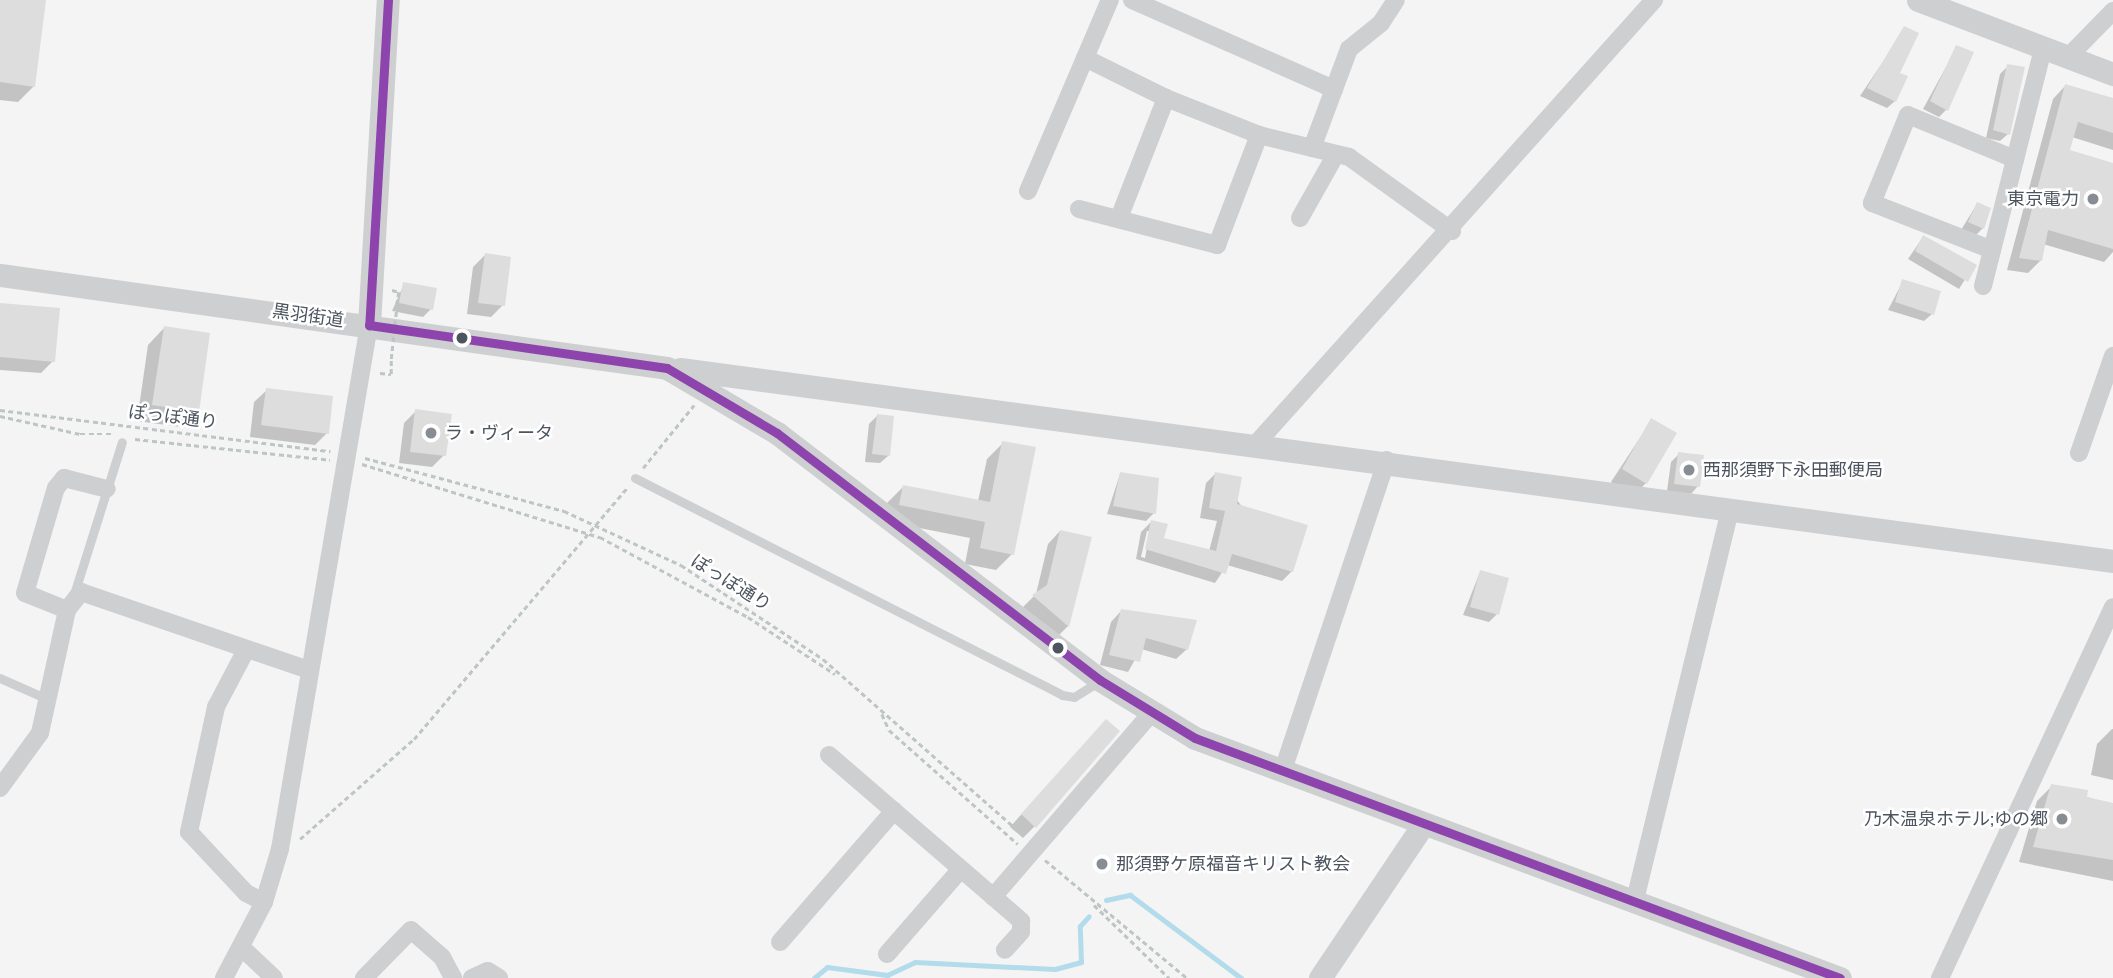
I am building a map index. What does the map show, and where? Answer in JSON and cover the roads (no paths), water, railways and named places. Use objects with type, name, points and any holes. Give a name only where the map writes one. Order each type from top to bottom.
[{"type":"street","points":[[224,978],[264,902],[280,849],[309,670],[338,534],[369,325],[388,0]]},
{"type":"street","points":[[1028,191],[1110,0]]},
{"type":"street","points":[[1132,0],[1334,89]]},
{"type":"street","points":[[1312,148],[1349,49],[1381,23],[1396,0]]},
{"type":"street","points":[[1255,445],[1452,231],[1654,0]]},
{"type":"street","points":[[1918,0],[2113,74]]},
{"type":"street","points":[[2067,58],[2113,11]]},
{"type":"street","points":[[1983,286],[2043,49]]},
{"type":"street","points":[[1085,58],[1166,98],[1259,135],[1336,154],[1452,231]]},
{"type":"street","points":[[1119,218],[1166,98]]},
{"type":"street","points":[[1992,250],[1872,203],[1908,115],[2015,159]]},
{"type":"street","points":[[1079,209],[1217,245],[1259,135]]},
{"type":"street","points":[[1300,218],[1336,154]]},
{"type":"street","name":"黒羽街道","points":[[0,275],[667,368],[707,388],[777,433],[1100,680],[1151,713],[1282,773],[1840,978]]},
{"type":"street","points":[[2079,453],[2113,356]]},
{"type":"street","points":[[667,368],[1387,460],[1730,510],[2113,561]]},
{"type":"street","points":[[1282,773],[1387,460]]},
{"type":"street","points":[[70,604],[25,593],[55,488],[64,478],[107,489]]},
{"type":"street","points":[[1634,904],[1730,510]]},
{"type":"street","points":[[0,788],[33,749],[70,604],[87,592],[309,670]]},
{"type":"street","points":[[1940,978],[2113,607]]},
{"type":"street","points":[[246,650],[216,707],[189,832],[194,844],[264,902]]},
{"type":"street","points":[[993,897],[1151,713]]},
{"type":"street","points":[[829,755],[1021,921],[1021,932],[1005,950]]},
{"type":"street","points":[[780,942],[894,811]]},
{"type":"street","points":[[1320,978],[1423,825]]},
{"type":"street","points":[[887,954],[960,870]]},
{"type":"street","points":[[364,978],[411,930],[442,957],[453,978]]},
{"type":"street","points":[[241,947],[274,978]]},
{"type":"street","points":[[472,978],[488,971],[499,978]]},
{"type":"lane","points":[[70,604],[122,442]]},
{"type":"lane","points":[[635,478],[1062,695],[1074,697],[1100,680]]},
{"type":"lane","points":[[0,678],[45,698]]},
{"type":"waterway","points":[[1106,900],[1130,895],[1241,978]]},
{"type":"waterway","points":[[814,978],[827,967],[887,975],[915,962],[1055,969],[1081,962],[1080,926],[1089,916]]},
{"type":"place","name":"東京電力","points":[[2093,199]]},
{"type":"place","name":"ラ・ヴィータ","points":[[431,433]]},
{"type":"place","name":"西那須野下永田郵便局","points":[[1689,470]]},
{"type":"place","name":"乃木温泉ホテル;ゆの郷","points":[[2062,819]]},
{"type":"place","name":"那須野ケ原福音キリスト教会","points":[[1102,864]]}]
